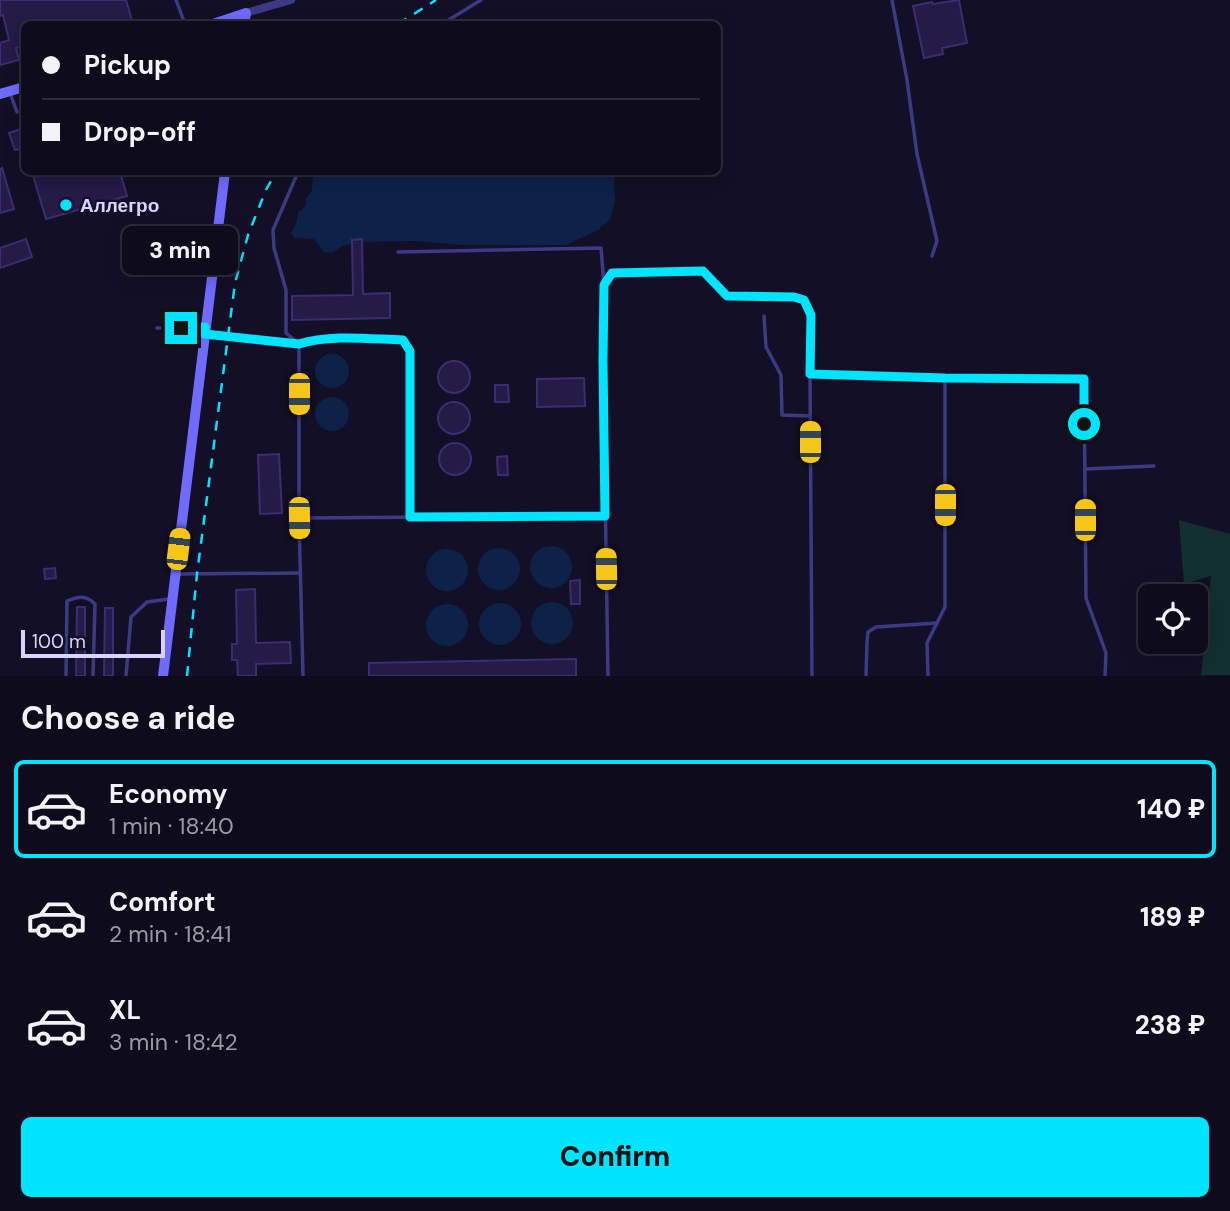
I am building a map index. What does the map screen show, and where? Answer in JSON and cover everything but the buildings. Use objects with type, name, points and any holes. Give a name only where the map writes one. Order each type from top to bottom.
[{"type":"street","points":[[245,19],[291,0]]},
{"type":"street","points":[[163,676],[225,175]]},
{"type":"lane","points":[[176,0],[184,21]]},
{"type":"lane","points":[[447,21],[481,0]]},
{"type":"lane","points":[[892,0],[917,154],[937,241],[932,256]]},
{"type":"lane","points":[[5,93],[17,112]]},
{"type":"lane","points":[[297,175],[273,230],[274,248],[286,290],[286,333],[299,344],[303,676]]},
{"type":"lane","points":[[398,253],[601,248],[604,285],[608,676]]},
{"type":"lane","points":[[604,285],[612,273],[703,271],[727,296],[794,297],[804,300],[811,315],[812,676]]},
{"type":"lane","points":[[764,316],[766,347],[781,375],[782,415],[810,416]]},
{"type":"lane","points":[[157,328],[205,331],[299,344],[314,340],[359,338],[403,340],[410,351],[410,517]]},
{"type":"lane","points":[[810,374],[1084,379],[1086,598],[1106,653],[1105,676]]},
{"type":"lane","points":[[928,676],[928,643],[945,607],[945,378]]},
{"type":"lane","points":[[1085,469],[1154,466]]},
{"type":"lane","points":[[299,518],[605,516]]},
{"type":"lane","points":[[176,574],[300,573]]},
{"type":"lane","points":[[66,676],[67,601],[80,597],[89,598],[95,604],[93,676]]},
{"type":"lane","points":[[126,676],[131,617],[147,602],[173,599]]},
{"type":"lane","points":[[866,676],[868,632],[876,627],[937,624]]},
{"type":"green space","points":[[1179,520],[1230,534],[1230,675],[1201,675],[1203,654],[1208,654],[1211,576],[1184,584]]},
{"type":"water","points":[[313,175],[614,175],[615,201],[610,220],[598,230],[566,245],[356,242],[331,253],[324,252],[314,239],[294,238],[291,233],[298,212],[306,206],[306,199],[312,190]]},
{"type":"water","points":[[332,354],[344,359],[349,371],[344,383],[332,388],[320,383],[315,371],[320,359]]},
{"type":"water","points":[[332,397],[344,402],[349,414],[344,426],[332,431],[320,426],[315,414],[320,402]]},
{"type":"water","points":[[551,546],[566,552],[572,567],[566,582],[551,588],[536,582],[530,567],[536,552]]},
{"type":"water","points":[[499,548],[514,554],[520,569],[514,584],[499,590],[484,584],[478,569],[484,554]]},
{"type":"water","points":[[447,549],[462,555],[468,570],[462,585],[447,591],[432,585],[426,570],[432,555]]},
{"type":"water","points":[[552,602],[567,608],[573,623],[567,638],[552,644],[537,638],[531,623],[537,608]]},
{"type":"water","points":[[500,603],[515,609],[521,624],[515,639],[500,645],[485,639],[479,624],[485,609]]},
{"type":"water","points":[[447,604],[462,610],[468,625],[462,640],[447,646],[432,640],[426,625],[432,610]]},
{"type":"railway","points":[[403,21],[436,0]]},
{"type":"railway","points":[[187,676],[197,574],[235,283],[248,235],[274,175]]},
{"type":"place","name":"Аллегро","points":[[66,205]]},
{"type":"route","points":[[181,328],[205,327],[205,334],[299,344],[314,340],[359,338],[403,340],[410,351],[410,517],[605,516],[604,285],[612,273],[703,271],[727,296],[794,297],[804,300],[811,315],[810,374],[1084,379],[1084,424]]}]
